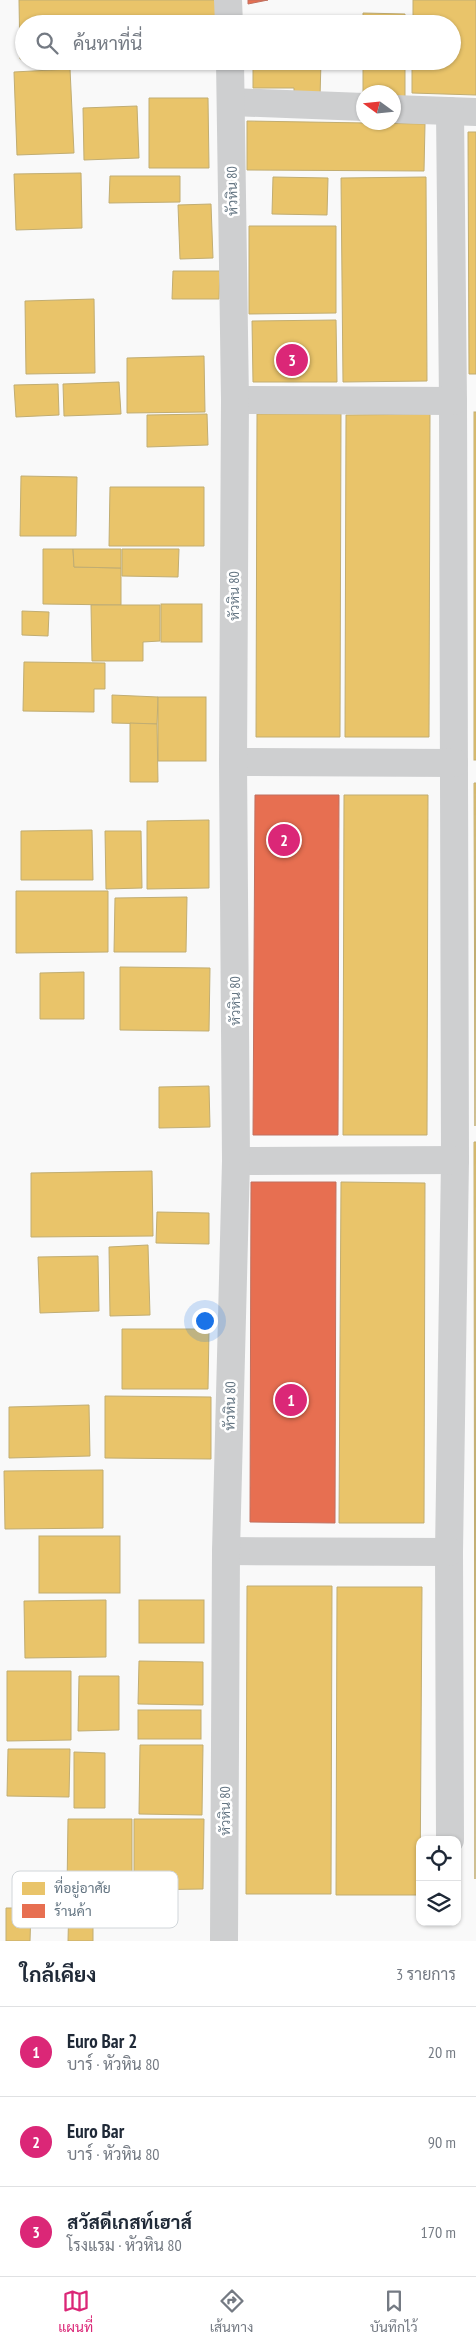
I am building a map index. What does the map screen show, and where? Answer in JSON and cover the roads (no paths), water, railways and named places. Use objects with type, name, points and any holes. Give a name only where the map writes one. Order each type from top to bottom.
[{"type":"street","points":[[228,0],[229,15]]},
{"type":"street","name":"หัวหิน 80","points":[[224,1941],[226,1551],[236,1161],[233,762],[235,400],[230,70]]},
{"type":"street","points":[[231,102],[356,107]]},
{"type":"street","points":[[401,109],[463,112],[454,401],[455,1160],[449,1552],[450,1836]]},
{"type":"street","points":[[235,400],[454,401]]},
{"type":"street","points":[[233,762],[454,763]]},
{"type":"street","points":[[236,1161],[455,1160]]},
{"type":"street","points":[[226,1551],[449,1552]]},
{"type":"place","name":"สวัสดีเกสท์เฮาส์","points":[[292,360]]},
{"type":"place","name":"Euro Bar","points":[[284,840]]},
{"type":"place","name":"Euro Bar 2","points":[[291,1400]]}]
